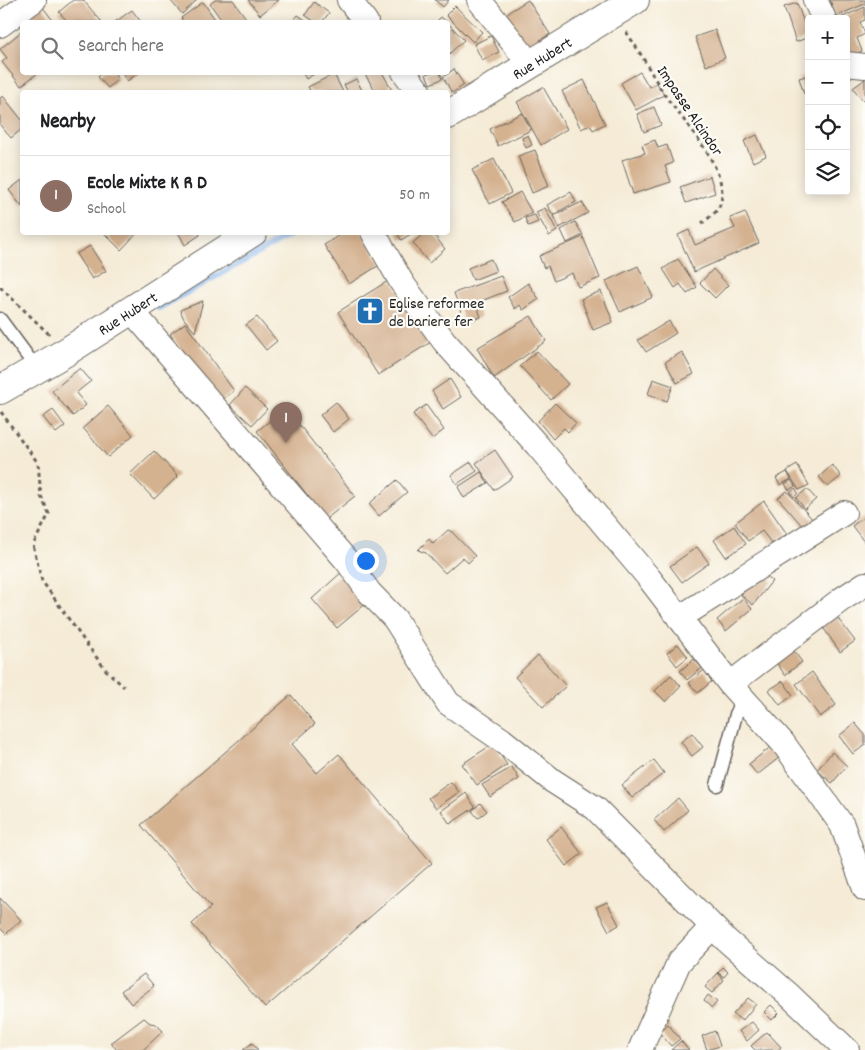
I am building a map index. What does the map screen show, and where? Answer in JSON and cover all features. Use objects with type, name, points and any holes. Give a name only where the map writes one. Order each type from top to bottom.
[{"type":"street","points":[[0,25],[34,0]]},
{"type":"street","points":[[349,0],[364,20]]},
{"type":"street","points":[[479,0],[531,65]]},
{"type":"street","points":[[815,0],[822,15]]},
{"type":"street","name":"Rue Hubert","points":[[450,114],[624,6]]},
{"type":"street","points":[[850,64],[865,66]]},
{"type":"street","points":[[406,75],[418,90]]},
{"type":"street","name":"Rue Hubert","points":[[0,390],[66,352],[248,235]]},
{"type":"street","points":[[375,235],[402,283],[444,341],[537,445],[649,578],[735,690],[783,742],[842,825],[865,889]]},
{"type":"street","points":[[131,310],[347,560],[369,592],[395,619],[448,703],[502,740],[553,781],[595,808],[712,927],[847,1050]]},
{"type":"street","points":[[679,618],[844,513]]},
{"type":"street","points":[[735,690],[865,584]]},
{"type":"street","points":[[640,1050],[678,962],[712,927]]},
{"type":"street","points":[[854,1050],[865,1042]]},
{"type":"lane","points":[[0,319],[38,369]]},
{"type":"lane","points":[[717,786],[735,690]]},
{"type":"path","name":"Impasse Alcindor","points":[[624,6],[665,95],[710,154],[719,179],[721,198],[718,208],[702,223]]},
{"type":"path","points":[[0,287],[66,352]]},
{"type":"path","points":[[0,410],[38,463],[41,496],[49,514],[33,545],[42,581],[85,642],[124,687]]},
{"type":"building","points":[[73,0],[83,0],[100,20],[66,20],[59,12]]},
{"type":"building","points":[[170,0],[197,0],[182,14]]},
{"type":"building","points":[[215,0],[233,0],[247,20],[222,20],[210,4]]},
{"type":"building","points":[[248,0],[279,0],[260,15]]},
{"type":"building","points":[[435,0],[449,0],[443,7]]},
{"type":"building","points":[[528,0],[550,34],[540,40],[541,44],[529,53],[504,15]]},
{"type":"building","points":[[830,0],[865,0],[865,4],[836,15]]},
{"type":"building","points":[[39,2],[52,20],[23,20],[20,16]]},
{"type":"building","points":[[203,2],[216,20],[182,20],[181,18]]},
{"type":"building","points":[[314,2],[329,13],[324,20],[312,20],[305,15]]},
{"type":"building","points":[[797,3],[805,26],[805,39],[796,42],[784,7]]},
{"type":"building","points":[[455,6],[482,32],[473,42],[446,15]]},
{"type":"building","points":[[865,7],[865,20],[860,22],[865,34],[857,38],[862,51],[850,56],[850,15],[847,15]]},
{"type":"building","points":[[132,10],[140,20],[118,20]]},
{"type":"building","points":[[298,15],[305,20],[294,20]]},
{"type":"building","points":[[450,25],[464,40],[450,53]]},
{"type":"building","points":[[715,30],[725,58],[706,66],[695,37]]},
{"type":"building","points":[[20,33],[20,75],[35,75],[21,86],[2,62],[7,58],[0,49]]},
{"type":"building","points":[[491,36],[499,52],[482,60],[474,44]]},
{"type":"building","points":[[454,69],[464,85],[452,93],[443,77],[450,75],[450,72]]},
{"type":"building","points":[[640,72],[649,87],[657,83],[664,95],[636,110],[621,83]]},
{"type":"building","points":[[100,75],[115,75],[118,79],[108,88],[98,77]]},
{"type":"building","points":[[123,75],[136,75],[127,81]]},
{"type":"building","points":[[304,75],[312,75],[306,79]]},
{"type":"building","points":[[334,75],[342,90],[310,90],[308,87]]},
{"type":"building","points":[[365,75],[384,75],[392,90],[375,90]]},
{"type":"building","points":[[426,75],[441,75],[442,79],[430,84]]},
{"type":"building","points":[[805,76],[805,94],[804,94],[799,78]]},
{"type":"building","points":[[356,79],[362,90],[347,90],[344,85]]},
{"type":"building","points":[[865,79],[865,100],[863,101],[853,88]]},
{"type":"building","points":[[584,80],[605,124],[593,130],[590,125],[581,129],[562,91]]},
{"type":"building","points":[[543,87],[567,129],[541,145],[517,102]]},
{"type":"building","points":[[3,96],[20,117],[20,131],[11,138],[0,125],[0,98]]},
{"type":"building","points":[[654,107],[661,125],[644,132],[637,114]]},
{"type":"building","points":[[522,113],[531,130],[498,146],[490,129]]},
{"type":"building","points":[[528,135],[532,145],[526,148],[522,138]]},
{"type":"building","points":[[757,135],[766,156],[753,162],[744,141]]},
{"type":"building","points":[[655,140],[658,148],[667,145],[673,163],[665,166],[671,182],[633,194],[622,160],[645,153],[642,145]]},
{"type":"building","points":[[535,150],[549,186],[532,193],[518,156]]},
{"type":"building","points":[[494,159],[511,193],[490,204],[472,170]]},
{"type":"building","points":[[710,176],[715,193],[686,203],[680,187]]},
{"type":"building","points":[[20,182],[20,204],[9,190]]},
{"type":"building","points":[[520,192],[532,213],[515,222],[502,202]]},
{"type":"building","points":[[571,192],[576,202],[553,215],[547,205]]},
{"type":"building","points":[[582,202],[588,213],[559,228],[553,216]]},
{"type":"building","points":[[545,208],[557,231],[549,236],[536,212]]},
{"type":"building","points":[[745,212],[759,243],[694,272],[678,235],[689,230],[695,245],[735,228],[730,218]]},
{"type":"building","points":[[535,215],[538,222],[528,226],[525,218]]},
{"type":"building","points":[[575,222],[583,235],[567,243],[561,230]]},
{"type":"building","points":[[106,235],[135,235],[121,250]]},
{"type":"building","points":[[180,235],[200,235],[185,245]]},
{"type":"building","points":[[339,235],[363,235],[381,264],[349,284],[324,245]]},
{"type":"building","points":[[398,235],[409,235],[401,240]]},
{"type":"building","points":[[422,235],[434,235],[445,249],[429,263],[413,243]]},
{"type":"building","points":[[583,237],[600,278],[578,287],[572,273],[554,281],[548,266],[544,268],[539,256]]},
{"type":"building","points":[[90,246],[106,271],[92,279],[76,254]]},
{"type":"building","points":[[491,259],[496,271],[473,280],[468,268]]},
{"type":"building","points":[[678,259],[697,287],[687,294],[680,284],[675,288],[663,269]]},
{"type":"building","points":[[638,266],[653,297],[620,312],[606,281]]},
{"type":"building","points":[[713,269],[728,285],[715,298],[700,283]]},
{"type":"building","points":[[501,276],[507,291],[476,303],[481,317],[465,323],[454,293]]},
{"type":"building","points":[[391,279],[431,342],[378,375],[338,312]]},
{"type":"building","points":[[528,283],[539,299],[523,310],[520,305],[515,309],[508,297]]},
{"type":"building","points":[[601,291],[613,322],[593,330],[581,299]]},
{"type":"building","points":[[203,301],[195,332],[184,319],[180,310]]},
{"type":"building","points":[[531,316],[546,341],[494,378],[477,348]]},
{"type":"building","points":[[257,317],[277,341],[266,350],[246,325]]},
{"type":"building","points":[[669,321],[676,333],[646,352],[638,340]]},
{"type":"building","points":[[185,323],[234,391],[219,402],[170,334]]},
{"type":"building","points":[[537,351],[568,384],[551,400],[520,366]]},
{"type":"building","points":[[682,352],[694,374],[677,383],[665,362]]},
{"type":"building","points":[[80,368],[91,381],[76,393],[86,405],[73,416],[52,391]]},
{"type":"building","points":[[450,379],[461,397],[443,409],[432,391]]},
{"type":"building","points":[[653,379],[673,386],[667,401],[648,394]]},
{"type":"building","points":[[245,388],[267,409],[252,425],[230,405]]},
{"type":"building","points":[[336,402],[349,419],[333,432],[320,415]]},
{"type":"building","points":[[555,403],[576,423],[568,432],[564,428],[553,439],[538,421]]},
{"type":"building","points":[[426,405],[444,430],[432,439],[413,414]]},
{"type":"building","points":[[108,406],[133,435],[108,457],[83,428]]},
{"type":"building","points":[[286,408],[355,496],[326,519],[257,431]]},
{"type":"building","points":[[53,410],[65,426],[56,433],[43,417]]},
{"type":"building","points":[[495,450],[513,477],[494,490],[476,463]]},
{"type":"building","points":[[154,451],[178,476],[154,499],[130,474]]},
{"type":"building","points":[[471,462],[477,471],[457,484],[451,475]]},
{"type":"building","points":[[797,465],[809,485],[799,490],[787,471]]},
{"type":"building","points":[[832,465],[841,476],[828,487],[819,477]]},
{"type":"building","points":[[481,472],[488,483],[464,498],[458,487]]},
{"type":"building","points":[[787,472],[791,479],[780,485],[776,478]]},
{"type":"building","points":[[397,480],[407,492],[379,516],[369,504]]},
{"type":"building","points":[[791,480],[795,486],[789,490],[785,484]]},
{"type":"building","points":[[795,488],[798,493],[794,497],[790,492]]},
{"type":"building","points":[[807,489],[816,499],[805,509],[796,498]]},
{"type":"building","points":[[787,491],[815,522],[806,530],[778,498]]},
{"type":"building","points":[[764,501],[787,534],[772,544],[762,531],[748,541],[735,523]]},
{"type":"building","points":[[865,516],[865,543],[852,526]]},
{"type":"building","points":[[734,526],[746,544],[726,557],[714,540]]},
{"type":"building","points":[[448,530],[475,556],[468,563],[463,557],[445,573],[426,553],[418,550],[429,539],[433,544]]},
{"type":"building","points":[[697,547],[709,563],[682,582],[670,566]]},
{"type":"building","points":[[343,571],[369,601],[337,628],[312,599]]},
{"type":"building","points":[[760,572],[772,581],[753,605],[741,595]]},
{"type":"building","points":[[743,598],[752,609],[726,631],[717,620]]},
{"type":"building","points":[[836,616],[855,641],[840,652],[822,626]]},
{"type":"building","points":[[678,644],[688,657],[677,666],[667,653]]},
{"type":"building","points":[[793,650],[802,662],[785,675],[776,662]]},
{"type":"building","points":[[538,655],[566,686],[543,707],[515,677]]},
{"type":"building","points":[[694,659],[702,668],[687,680],[680,671]]},
{"type":"building","points":[[704,670],[712,681],[698,693],[689,683]]},
{"type":"building","points":[[812,672],[836,705],[820,717],[796,684]]},
{"type":"building","points":[[671,675],[681,686],[666,702],[655,691]]},
{"type":"building","points":[[783,681],[793,695],[780,705],[769,690]]},
{"type":"building","points":[[291,695],[315,724],[292,744],[317,773],[339,754],[432,863],[265,1008],[192,924],[211,907],[141,825]]},
{"type":"building","points":[[855,723],[865,735],[865,745],[853,754],[839,736]]},
{"type":"building","points":[[692,733],[703,747],[692,756],[681,742]]},
{"type":"building","points":[[493,744],[507,765],[477,785],[462,764]]},
{"type":"building","points":[[772,746],[780,757],[757,775],[749,764]]},
{"type":"building","points":[[832,752],[847,766],[832,783],[817,770]]},
{"type":"building","points":[[654,760],[664,773],[632,798],[622,785]]},
{"type":"building","points":[[512,767],[519,779],[490,797],[482,785]]},
{"type":"building","points":[[451,782],[459,792],[436,808],[428,798]]},
{"type":"building","points":[[466,793],[475,807],[450,824],[441,811]]},
{"type":"building","points":[[678,798],[688,810],[664,832],[654,820]]},
{"type":"building","points":[[480,803],[487,811],[478,818],[472,811]]},
{"type":"building","points":[[561,827],[582,854],[566,866],[546,839]]},
{"type":"building","points":[[0,898],[21,920],[6,934],[0,928]]},
{"type":"building","points":[[607,902],[619,925],[609,931],[596,907]]},
{"type":"building","points":[[723,967],[728,972],[724,977],[718,973]]},
{"type":"building","points":[[718,973],[724,980],[712,993],[705,987]]},
{"type":"building","points":[[144,974],[154,986],[131,1004],[121,991]]},
{"type":"building","points":[[708,995],[717,1002],[712,1008],[704,1001]]},
{"type":"building","points":[[748,998],[756,1004],[742,1021],[733,1014]]},
{"type":"building","points":[[771,1005],[779,1013],[772,1020],[764,1012]]},
{"type":"building","points":[[144,1018],[150,1023],[156,1024],[163,1031],[143,1050],[117,1050],[111,1043]]},
{"type":"building","points":[[752,1022],[759,1030],[747,1041],[739,1031]]},
{"type":"building","points":[[668,1024],[680,1039],[671,1046],[659,1032]]},
{"type":"building","points":[[715,1031],[720,1046],[707,1050],[702,1036]]},
{"type":"building","points":[[767,1032],[781,1047],[778,1050],[755,1050],[751,1046]]},
{"type":"building","points":[[681,1041],[689,1050],[671,1050]]},
{"type":"building","points":[[252,1043],[258,1050],[243,1050]]},
{"type":"waterway","points":[[159,308],[291,235]]},
{"type":"place","name":"Eglise reformee de bariere fer","points":[[370,311]]},
{"type":"place","name":"Ecole Mixte K R D","points":[[286,443]]}]
